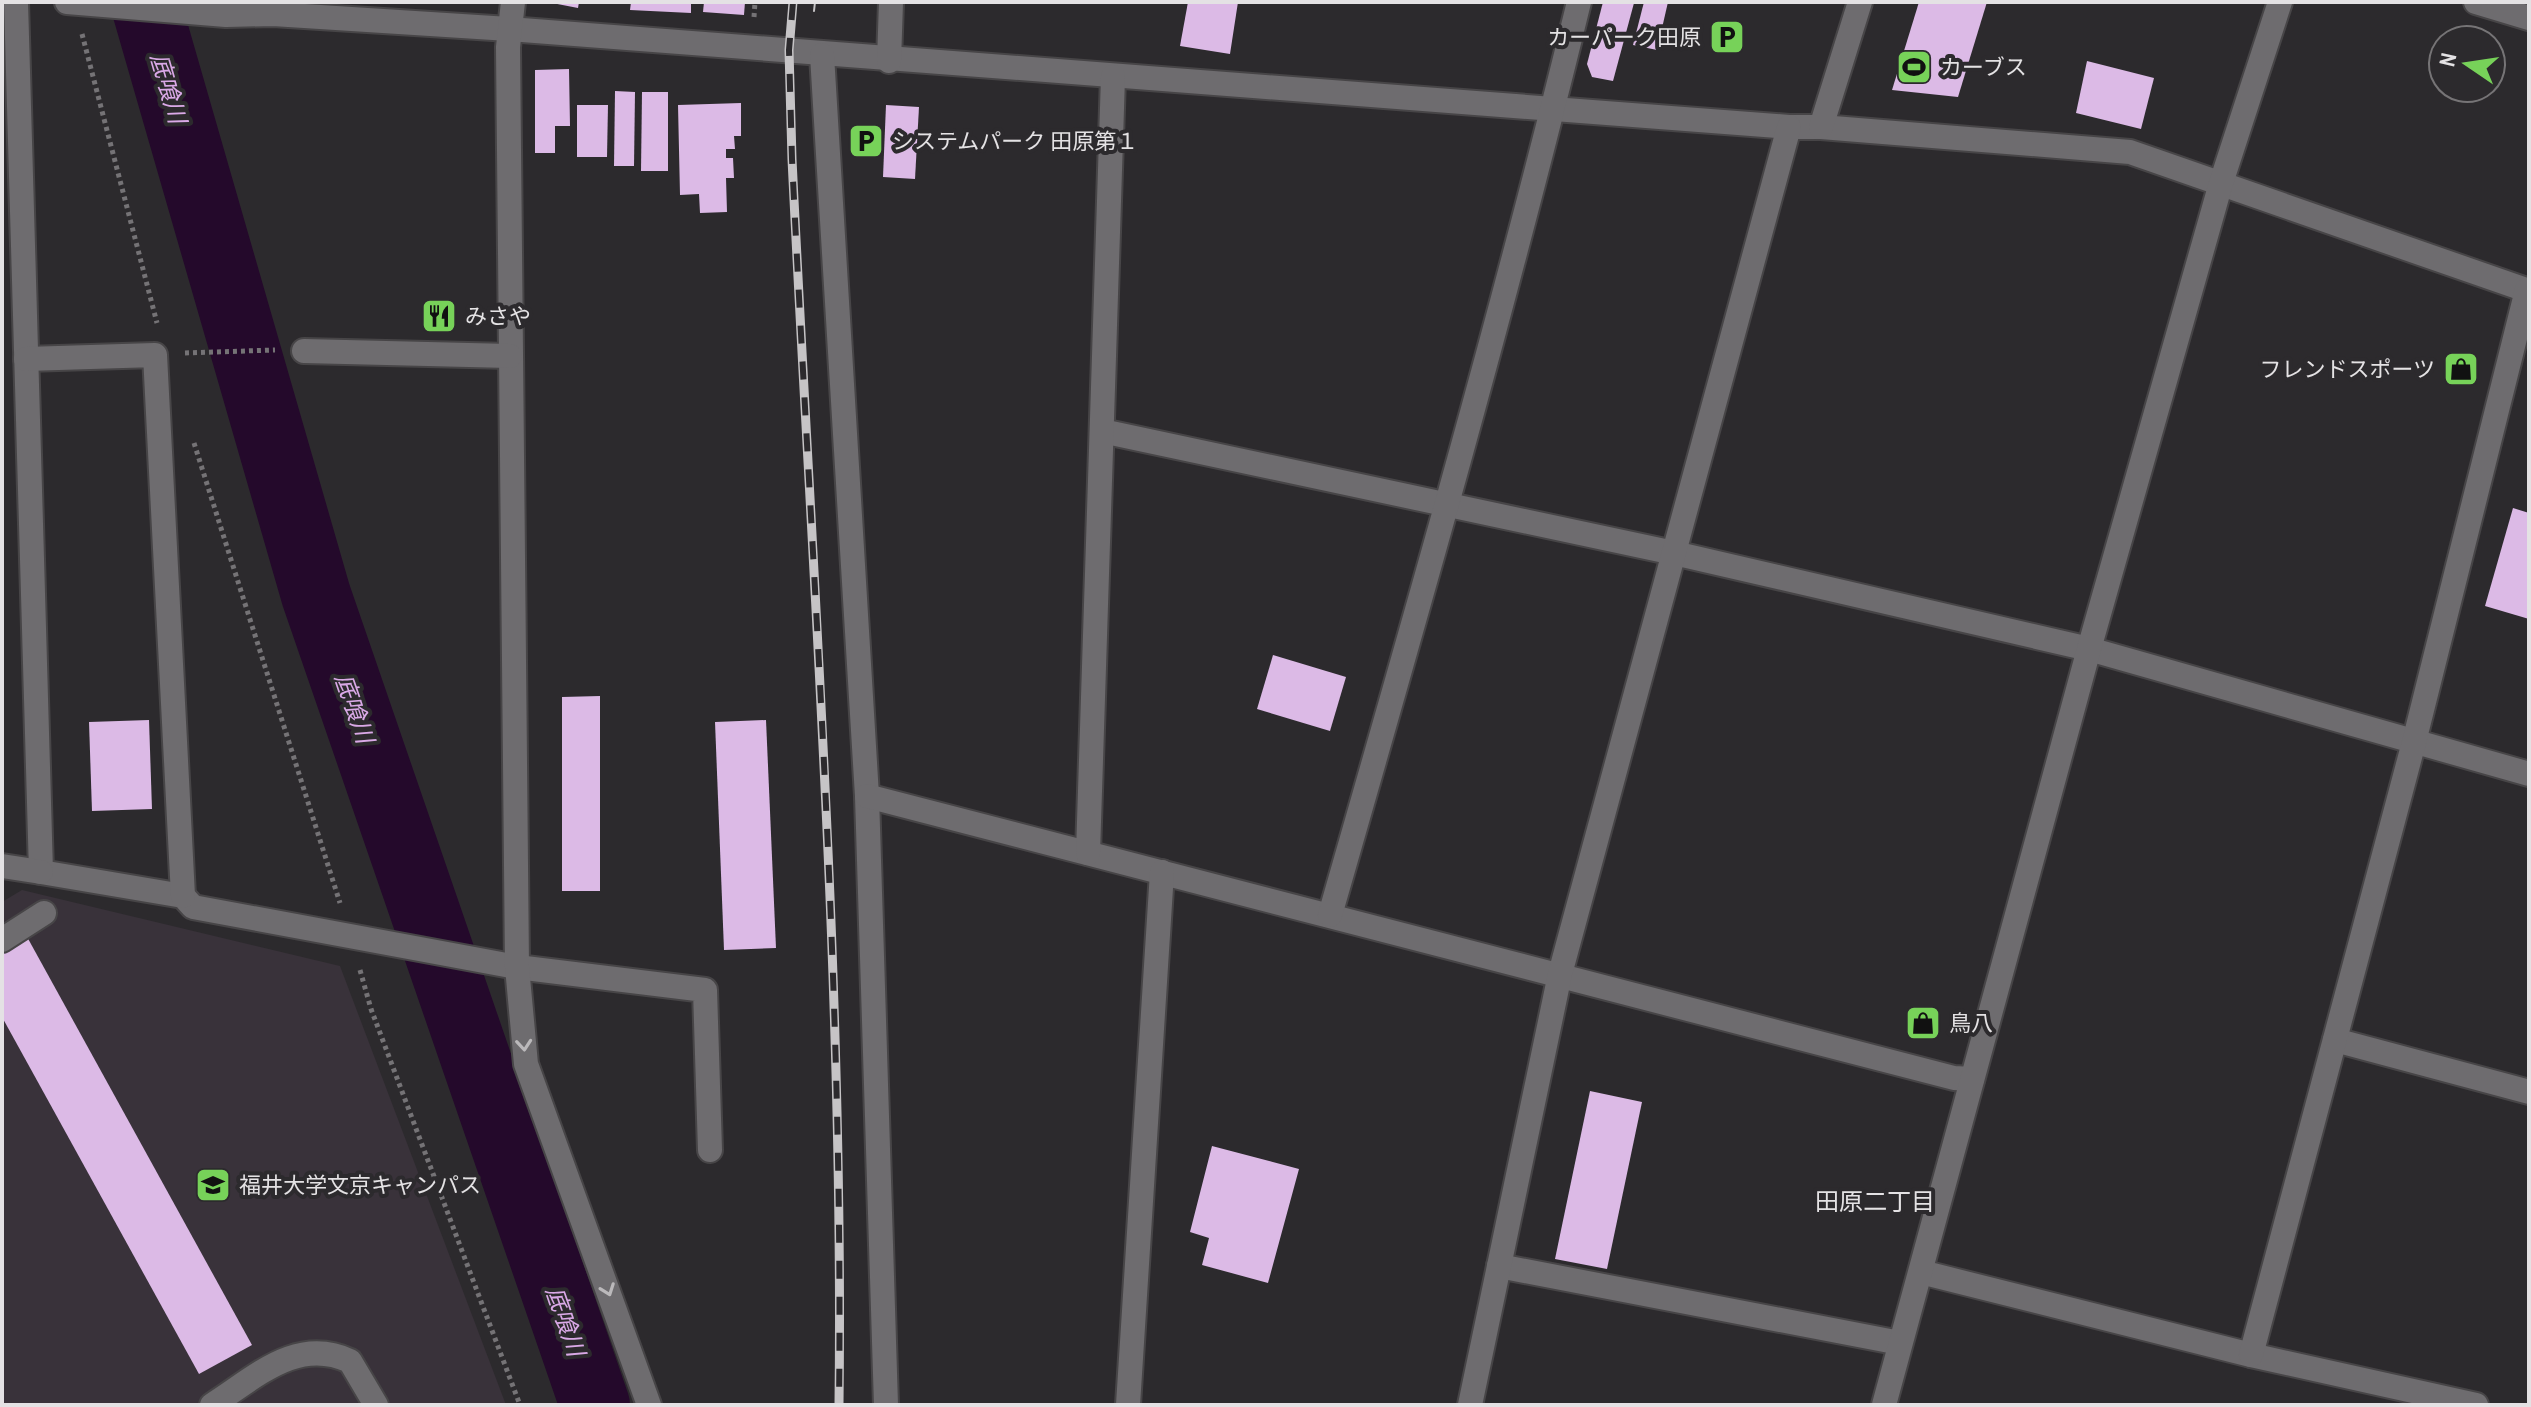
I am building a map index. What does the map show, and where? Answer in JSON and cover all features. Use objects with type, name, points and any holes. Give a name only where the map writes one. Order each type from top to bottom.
[{"type":"street","points":[[16,2],[41,872]]},
{"type":"street","points":[[513,2],[509,29],[510,356],[517,967],[526,1064],[649,1405]]},
{"type":"street","points":[[889,61],[891,2]]},
{"type":"street","points":[[1330,915],[1447,505],[1579,2]]},
{"type":"street","points":[[1821,127],[1860,2]]},
{"type":"street","points":[[1884,1405],[2089,649],[2221,183],[2280,2]]},
{"type":"street","points":[[2476,2],[2529,18]]},
{"type":"street","points":[[77,3],[190,12],[274,8],[889,61],[2105,147],[2130,152],[2528,291],[2414,742],[2251,1355]]},
{"type":"street","points":[[822,55],[867,796],[886,1405]]},
{"type":"street","points":[[1088,853],[1113,77]]},
{"type":"street","points":[[1470,1405],[1560,974],[1789,127]]},
{"type":"street","points":[[304,351],[510,356]]},
{"type":"street","points":[[26,359],[155,355],[183,896]]},
{"type":"street","points":[[1102,431],[1674,553],[2089,649],[2529,774]]},
{"type":"street","points":[[867,796],[1954,1078],[1972,1079]]},
{"type":"street","points":[[2,866],[183,896],[193,907],[477,960],[705,990],[710,1150]]},
{"type":"street","points":[[1128,1405],[1162,872]]},
{"type":"street","points":[[2,940],[44,913]]},
{"type":"street","points":[[2335,1040],[2529,1092]]},
{"type":"street","points":[[1499,1266],[1900,1343]]},
{"type":"street","points":[[1921,1272],[2251,1355],[2373,1393],[2476,1405]]},
{"type":"street","points":[[212,1405],[284,1359],[317,1351],[350,1361],[376,1405]]},
{"type":"path","points":[[77,3],[158,324]]},
{"type":"path","points":[[210,352],[263,350]]},
{"type":"path","points":[[189,429],[351,937],[371,1009],[520,1405]]},
{"type":"shaded area","name":"福井大学文京キャンパス","points":[[22,890],[340,966],[506,1405],[2,1405],[2,902]]},
{"type":"building","points":[[547,2],[579,2],[578,8]]},
{"type":"building","points":[[631,2],[691,2],[691,13],[630,10]]},
{"type":"building","points":[[704,2],[745,2],[744,15],[703,12]]},
{"type":"building","points":[[1188,2],[1238,2],[1230,54],[1180,46]]},
{"type":"building","points":[[1603,2],[1634,3],[1613,81],[1592,77],[1587,64]]},
{"type":"building","points":[[1644,2],[1668,2],[1657,50],[1633,45]]},
{"type":"building","points":[[1919,2],[1987,2],[1958,97],[1892,90]]},
{"type":"building","points":[[2087,61],[2154,78],[2141,129],[2076,113]]},
{"type":"building","points":[[569,69],[570,126],[555,126],[555,153],[535,153],[535,70]]},
{"type":"building","points":[[615,91],[635,92],[634,166],[614,166]]},
{"type":"building","points":[[642,92],[668,92],[668,171],[641,171]]},
{"type":"building","points":[[741,103],[741,136],[734,136],[735,149],[726,149],[726,158],[733,158],[734,178],[726,178],[727,212],[700,213],[699,194],[680,195],[678,105]]},
{"type":"building","points":[[577,105],[608,105],[607,157],[577,157]]},
{"type":"building","points":[[886,105],[919,107],[915,179],[883,177]]},
{"type":"building","points":[[2513,508],[2529,513],[2529,619],[2485,606]]},
{"type":"building","points":[[1273,655],[1346,677],[1330,731],[1257,709]]},
{"type":"building","points":[[600,696],[600,891],[562,891],[562,697]]},
{"type":"building","points":[[149,720],[152,809],[92,811],[89,722]]},
{"type":"building","points":[[766,720],[776,948],[724,950],[715,722]]},
{"type":"building","points":[[26,935],[252,1345],[199,1374],[2,1017],[2,948]]},
{"type":"building","points":[[1590,1091],[1642,1102],[1607,1269],[1555,1259]]},
{"type":"building","points":[[1212,1146],[1299,1169],[1268,1283],[1202,1265],[1209,1238],[1190,1232]]},
{"type":"waterway","name":"底喰川","points":[[145,2],[316,595],[595,1405]]},
{"type":"tram line","points":[[792,13],[794,2]]},
{"type":"tram line","points":[[814,11],[815,2]]},
{"type":"railway","points":[[793,2],[789,50],[792,159],[832,937],[837,1093],[839,1405]]},
{"type":"place","name":"カーパーク田原","points":[[1727,37]]},
{"type":"place","name":"カーブス","points":[[1914,67]]},
{"type":"place","name":"システムパーク 田原第１","points":[[866,141]]},
{"type":"place","name":"みさや","points":[[439,316]]},
{"type":"place","name":"フレンドスポーツ","points":[[2461,369]]},
{"type":"place","name":"鳥八","points":[[1923,1023]]},
{"type":"place","name":"福井大学文京キャンパス","points":[[213,1185]]},
{"type":"district","name":"田原二丁目","points":[[1875,1201]]}]
